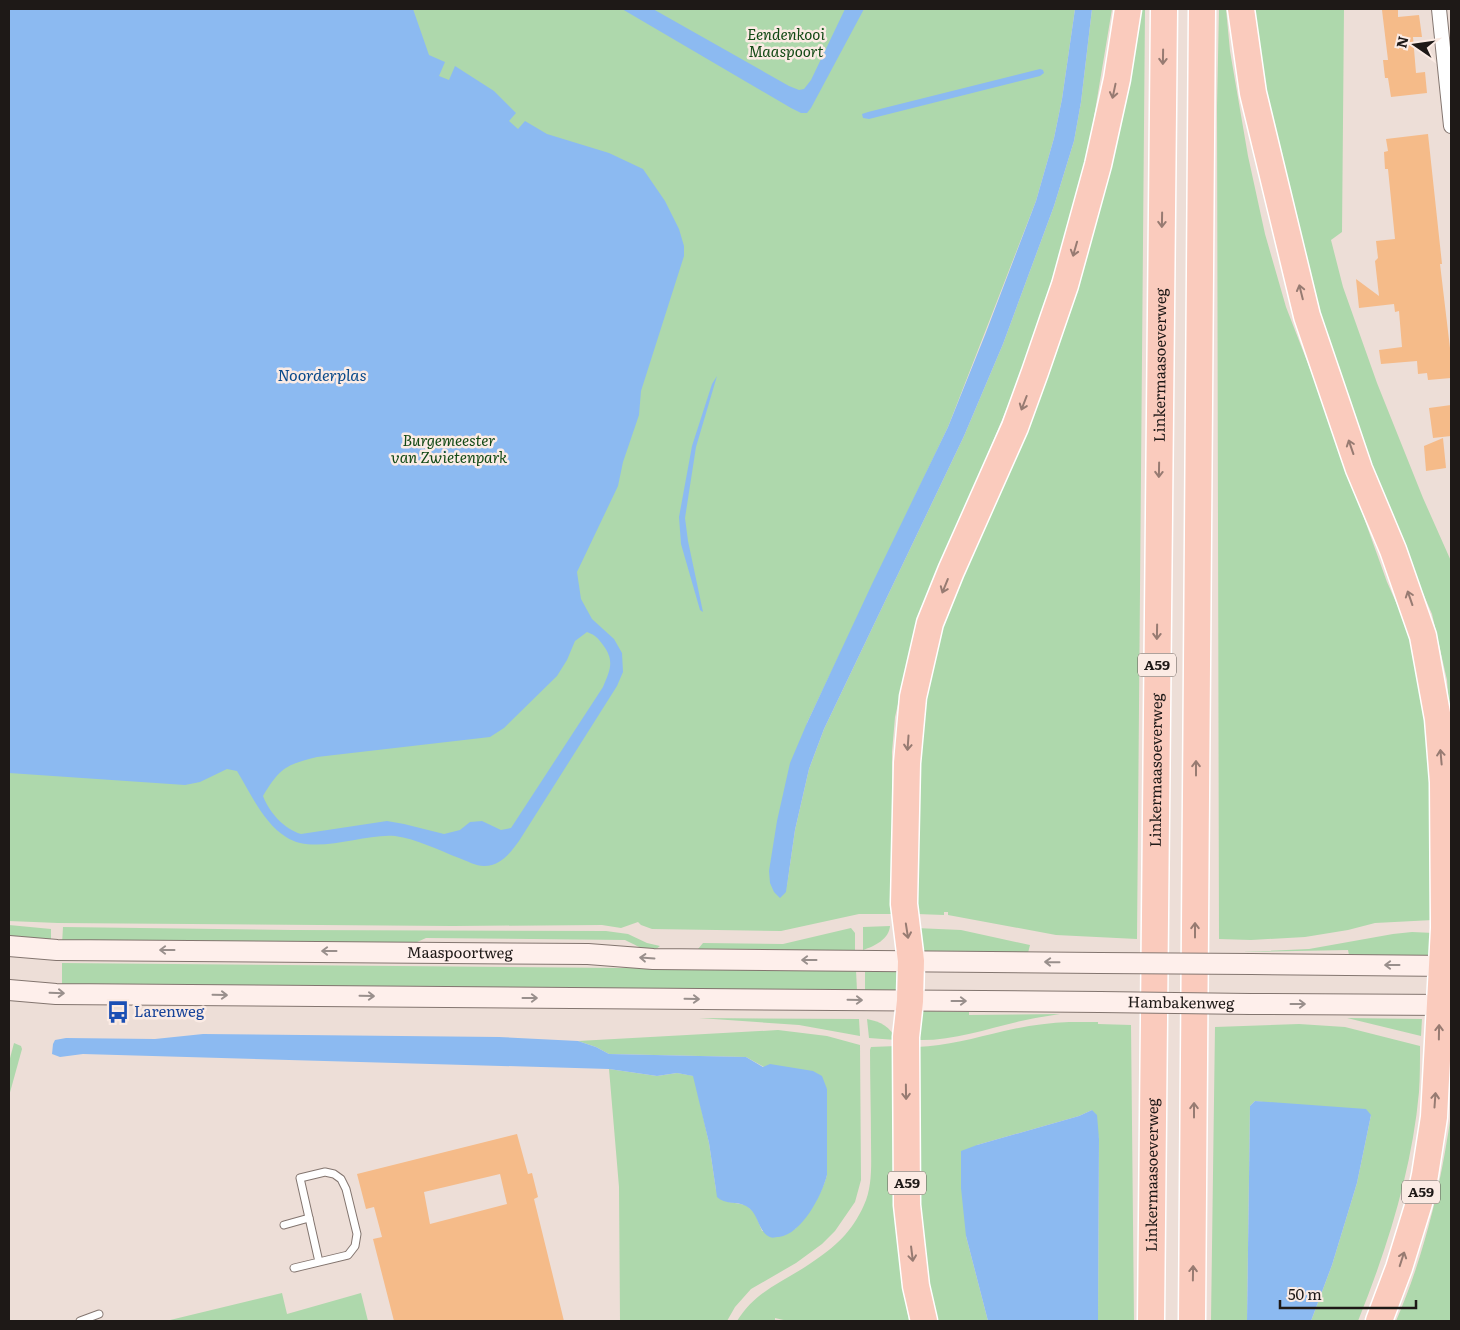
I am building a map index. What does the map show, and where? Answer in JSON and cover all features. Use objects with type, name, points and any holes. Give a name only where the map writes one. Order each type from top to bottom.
[{"type":"highway","points":[[910,1001],[911,961],[904,911],[907,763],[912,705],[922,654],[930,623],[941,596],[1015,427],[1036,372],[1065,285],[1098,166],[1117,78],[1128,9]]},
{"type":"highway","name":"Linkermaasoeverweg","points":[[1151,1321],[1164,9]]},
{"type":"highway","name":"A59","points":[[1192,1321],[1202,9]]},
{"type":"highway","points":[[1241,9],[1253,93],[1307,316],[1359,469],[1393,550],[1423,636],[1438,719],[1443,782],[1445,1005]]},
{"type":"highway","name":"A59","points":[[910,1001],[906,1037],[908,1205],[915,1276],[924,1321]]},
{"type":"highway","name":"A59","points":[[1379,1321],[1402,1258],[1425,1175],[1434,1117],[1445,1005]]},
{"type":"main road","name":"Maaspoortweg","points":[[9,946],[57,950],[588,954],[653,959],[911,961]]},
{"type":"main road","points":[[911,961],[1446,966]]},
{"type":"main road","points":[[9,990],[75,994],[910,1001]]},
{"type":"main road","name":"Hambakenweg","points":[[910,1001],[1445,1005]]},
{"type":"street","points":[[1439,9],[1448,56],[1451,126]]},
{"type":"lane","points":[[294,1268],[319,1262],[348,1255],[355,1246],[357,1234],[346,1189],[341,1179],[334,1174],[324,1172],[300,1178],[319,1262]]},
{"type":"lane","points":[[284,1225],[309,1218]]},
{"type":"lane","points":[[80,1321],[99,1314]]},
{"type":"green space","name":"Burgemeester van Zwietenpark","points":[[9,9],[1075,9],[1062,99],[1054,138],[1036,201],[948,427],[807,723],[786,892],[795,830],[809,769],[824,729],[964,436],[1003,344],[1054,206],[1074,141],[1081,102],[1092,9],[1112,9],[1086,165],[1038,334],[962,515],[920,622],[909,657],[895,717],[892,752],[894,914],[859,914],[781,931],[652,929],[638,922],[621,928],[602,925],[453,926],[9,921]]},
{"type":"green space","points":[[1134,9],[1145,9],[1137,939],[1056,935],[948,915],[948,912],[944,912],[944,915],[917,914],[921,728],[937,636],[1021,427]]},
{"type":"green space","points":[[1219,9],[1226,9],[1230,51],[1248,156],[1265,234],[1286,307],[1317,387],[1387,582],[1411,636],[1428,700],[1433,920],[1375,923],[1348,930],[1305,937],[1251,940],[1219,939],[1217,106]]},
{"type":"green space","points":[[1252,9],[1344,9],[1342,232],[1331,240],[1343,287],[1377,383],[1423,498],[1451,561],[1451,730],[1447,680],[1432,614],[1379,492],[1341,392],[1281,178]]},
{"type":"green space","points":[[9,925],[51,929],[51,940],[9,940]]},
{"type":"green space","points":[[890,926],[884,938],[877,944],[863,950],[863,927]]},
{"type":"green space","points":[[63,927],[606,931],[628,934],[647,943],[660,946],[652,950],[625,940],[426,938],[406,947],[62,944]]},
{"type":"green space","points":[[851,928],[855,933],[855,952],[698,949],[703,943],[783,944]]},
{"type":"green space","points":[[916,928],[961,930],[1030,945],[1028,953],[921,951]]},
{"type":"green space","points":[[1412,932],[1434,933],[1433,950],[1429,955],[1349,955],[1348,950],[1241,952],[1309,949]]},
{"type":"green space","points":[[62,963],[856,970],[857,991],[62,984]]},
{"type":"green space","points":[[865,971],[901,971],[901,992],[865,990]]},
{"type":"green space","points":[[922,1011],[969,1012],[969,1015],[1060,1014],[956,1037],[917,1040]]},
{"type":"green space","points":[[699,1018],[859,1019],[860,1036],[799,1025]]},
{"type":"green space","points":[[1347,1018],[1422,1019],[1421,1036]]},
{"type":"green space","points":[[867,1019],[884,1025],[891,1031],[896,1040],[869,1038]]},
{"type":"green space","points":[[1069,1022],[1131,1025],[1134,1321],[1098,1321],[1099,1139],[1092,1110],[1079,1116],[977,1145],[966,1236],[988,1321],[936,1321],[924,1266],[917,1214],[917,1047],[950,1043],[1028,1026]]},
{"type":"green space","points":[[1299,1024],[1345,1027],[1420,1046],[1420,1075],[1416,1121],[1397,1209],[1379,1266],[1358,1321],[1311,1321],[1332,1265],[1357,1183],[1371,1115],[1255,1101],[1250,1106],[1247,1321],[1211,1321],[1215,1027]]},
{"type":"green space","points":[[778,1030],[827,1036],[860,1045],[861,1180],[855,1202],[835,1231],[822,1244],[796,1263],[751,1289],[735,1307],[727,1321],[620,1321],[619,1187],[609,1069],[657,1076],[677,1073],[694,1076],[709,1143],[716,1190],[729,1202],[746,1205],[755,1213],[762,1231],[795,1229],[818,1197],[827,1175],[827,1089],[764,1067],[746,1057],[609,1054],[578,1041]]},
{"type":"green space","points":[[14,1043],[21,1046],[22,1049],[9,1096],[9,1062]]},
{"type":"green space","points":[[897,1046],[894,1194],[902,1282],[909,1321],[788,1321],[775,1318],[775,1321],[737,1321],[744,1310],[761,1294],[811,1263],[835,1245],[859,1215],[867,1198],[871,1174],[870,1050],[871,1047]]},
{"type":"green space","points":[[1451,1111],[1451,1321],[1396,1321],[1412,1280],[1431,1217],[1445,1152]]},
{"type":"green space","points":[[282,1293],[287,1314],[361,1293],[368,1321],[166,1321]]},
{"type":"water","name":"Noorderplas","points":[[9,9],[413,9],[429,55],[445,62],[439,76],[449,80],[455,66],[494,91],[516,113],[509,121],[518,129],[525,121],[547,134],[609,153],[643,169],[665,201],[679,229],[684,246],[684,256],[641,391],[639,415],[623,462],[618,486],[577,572],[581,599],[592,619],[614,639],[622,653],[623,672],[617,686],[519,841],[504,858],[495,864],[478,865],[419,842],[395,836],[325,844],[298,842],[286,837],[271,824],[258,807],[237,771],[227,769],[200,782],[185,785],[9,773]],"holes":[[[587,632],[600,640],[609,656],[610,666],[606,681],[511,828],[501,830],[482,821],[470,822],[460,830],[444,834],[387,821],[301,834],[283,824],[273,814],[266,802],[263,796],[279,773],[290,765],[306,760],[317,757],[490,737],[504,728],[557,676],[567,660],[575,641]]]},
{"type":"water","points":[[622,9],[653,9],[799,90],[804,89],[811,80],[845,9],[864,9],[811,108],[807,113],[801,113]]},
{"type":"water","points":[[1075,9],[1092,9],[1081,102],[1074,141],[1054,206],[1003,344],[964,436],[824,729],[809,769],[795,830],[786,892],[780,898],[774,892],[770,883],[769,871],[777,821],[790,763],[872,584],[948,427],[1036,201],[1054,138],[1062,99]]},
{"type":"water","points":[[1040,69],[1044,73],[1040,76],[869,119],[863,118],[862,114],[868,112]]},
{"type":"water","points":[[717,376],[696,447],[685,518],[703,612],[700,610],[681,544],[679,517],[692,446],[712,384]]},
{"type":"water","points":[[203,1034],[499,1037],[578,1041],[609,1054],[746,1057],[763,1067],[770,1064],[813,1071],[822,1076],[827,1089],[827,1175],[816,1203],[796,1229],[779,1237],[768,1236],[764,1233],[750,1209],[717,1197],[709,1143],[693,1076],[677,1073],[657,1076],[609,1069],[83,1054],[60,1057],[52,1054],[55,1040],[66,1038],[155,1039]]},
{"type":"water","points":[[1255,1101],[1366,1109],[1371,1115],[1357,1183],[1332,1265],[1311,1321],[1247,1321],[1250,1106]]},
{"type":"water","points":[[1092,1110],[1097,1115],[1099,1139],[1098,1321],[988,1321],[966,1236],[961,1188],[961,1151],[1079,1116]]},
{"type":"building","points":[[1398,9],[1398,17],[1419,15],[1422,37],[1413,37],[1416,73],[1425,72],[1427,93],[1391,97],[1388,78],[1385,78],[1383,60],[1388,60],[1382,10]]},
{"type":"building","points":[[1428,134],[1442,264],[1440,264],[1451,348],[1451,378],[1428,380],[1427,373],[1418,374],[1417,361],[1381,364],[1379,350],[1402,347],[1399,311],[1395,312],[1394,304],[1359,308],[1356,279],[1379,296],[1375,261],[1378,258],[1376,241],[1395,239],[1388,169],[1385,169],[1384,152],[1388,151],[1386,139]]},
{"type":"building","points":[[1451,405],[1451,436],[1433,438],[1429,408]]},
{"type":"building","points":[[1443,438],[1446,468],[1426,471],[1424,446]]},
{"type":"building","points":[[517,1134],[528,1174],[532,1173],[538,1197],[534,1199],[564,1321],[394,1321],[373,1239],[382,1237],[374,1207],[366,1209],[357,1174]],"holes":[[[500,1174],[507,1204],[430,1224],[424,1192]]]},
{"type":"place","name":"Larenweg","points":[[118,1012]]},
{"type":"park label","name":"Eendenkooi Maaspoort","points":[[786,44]]}]
